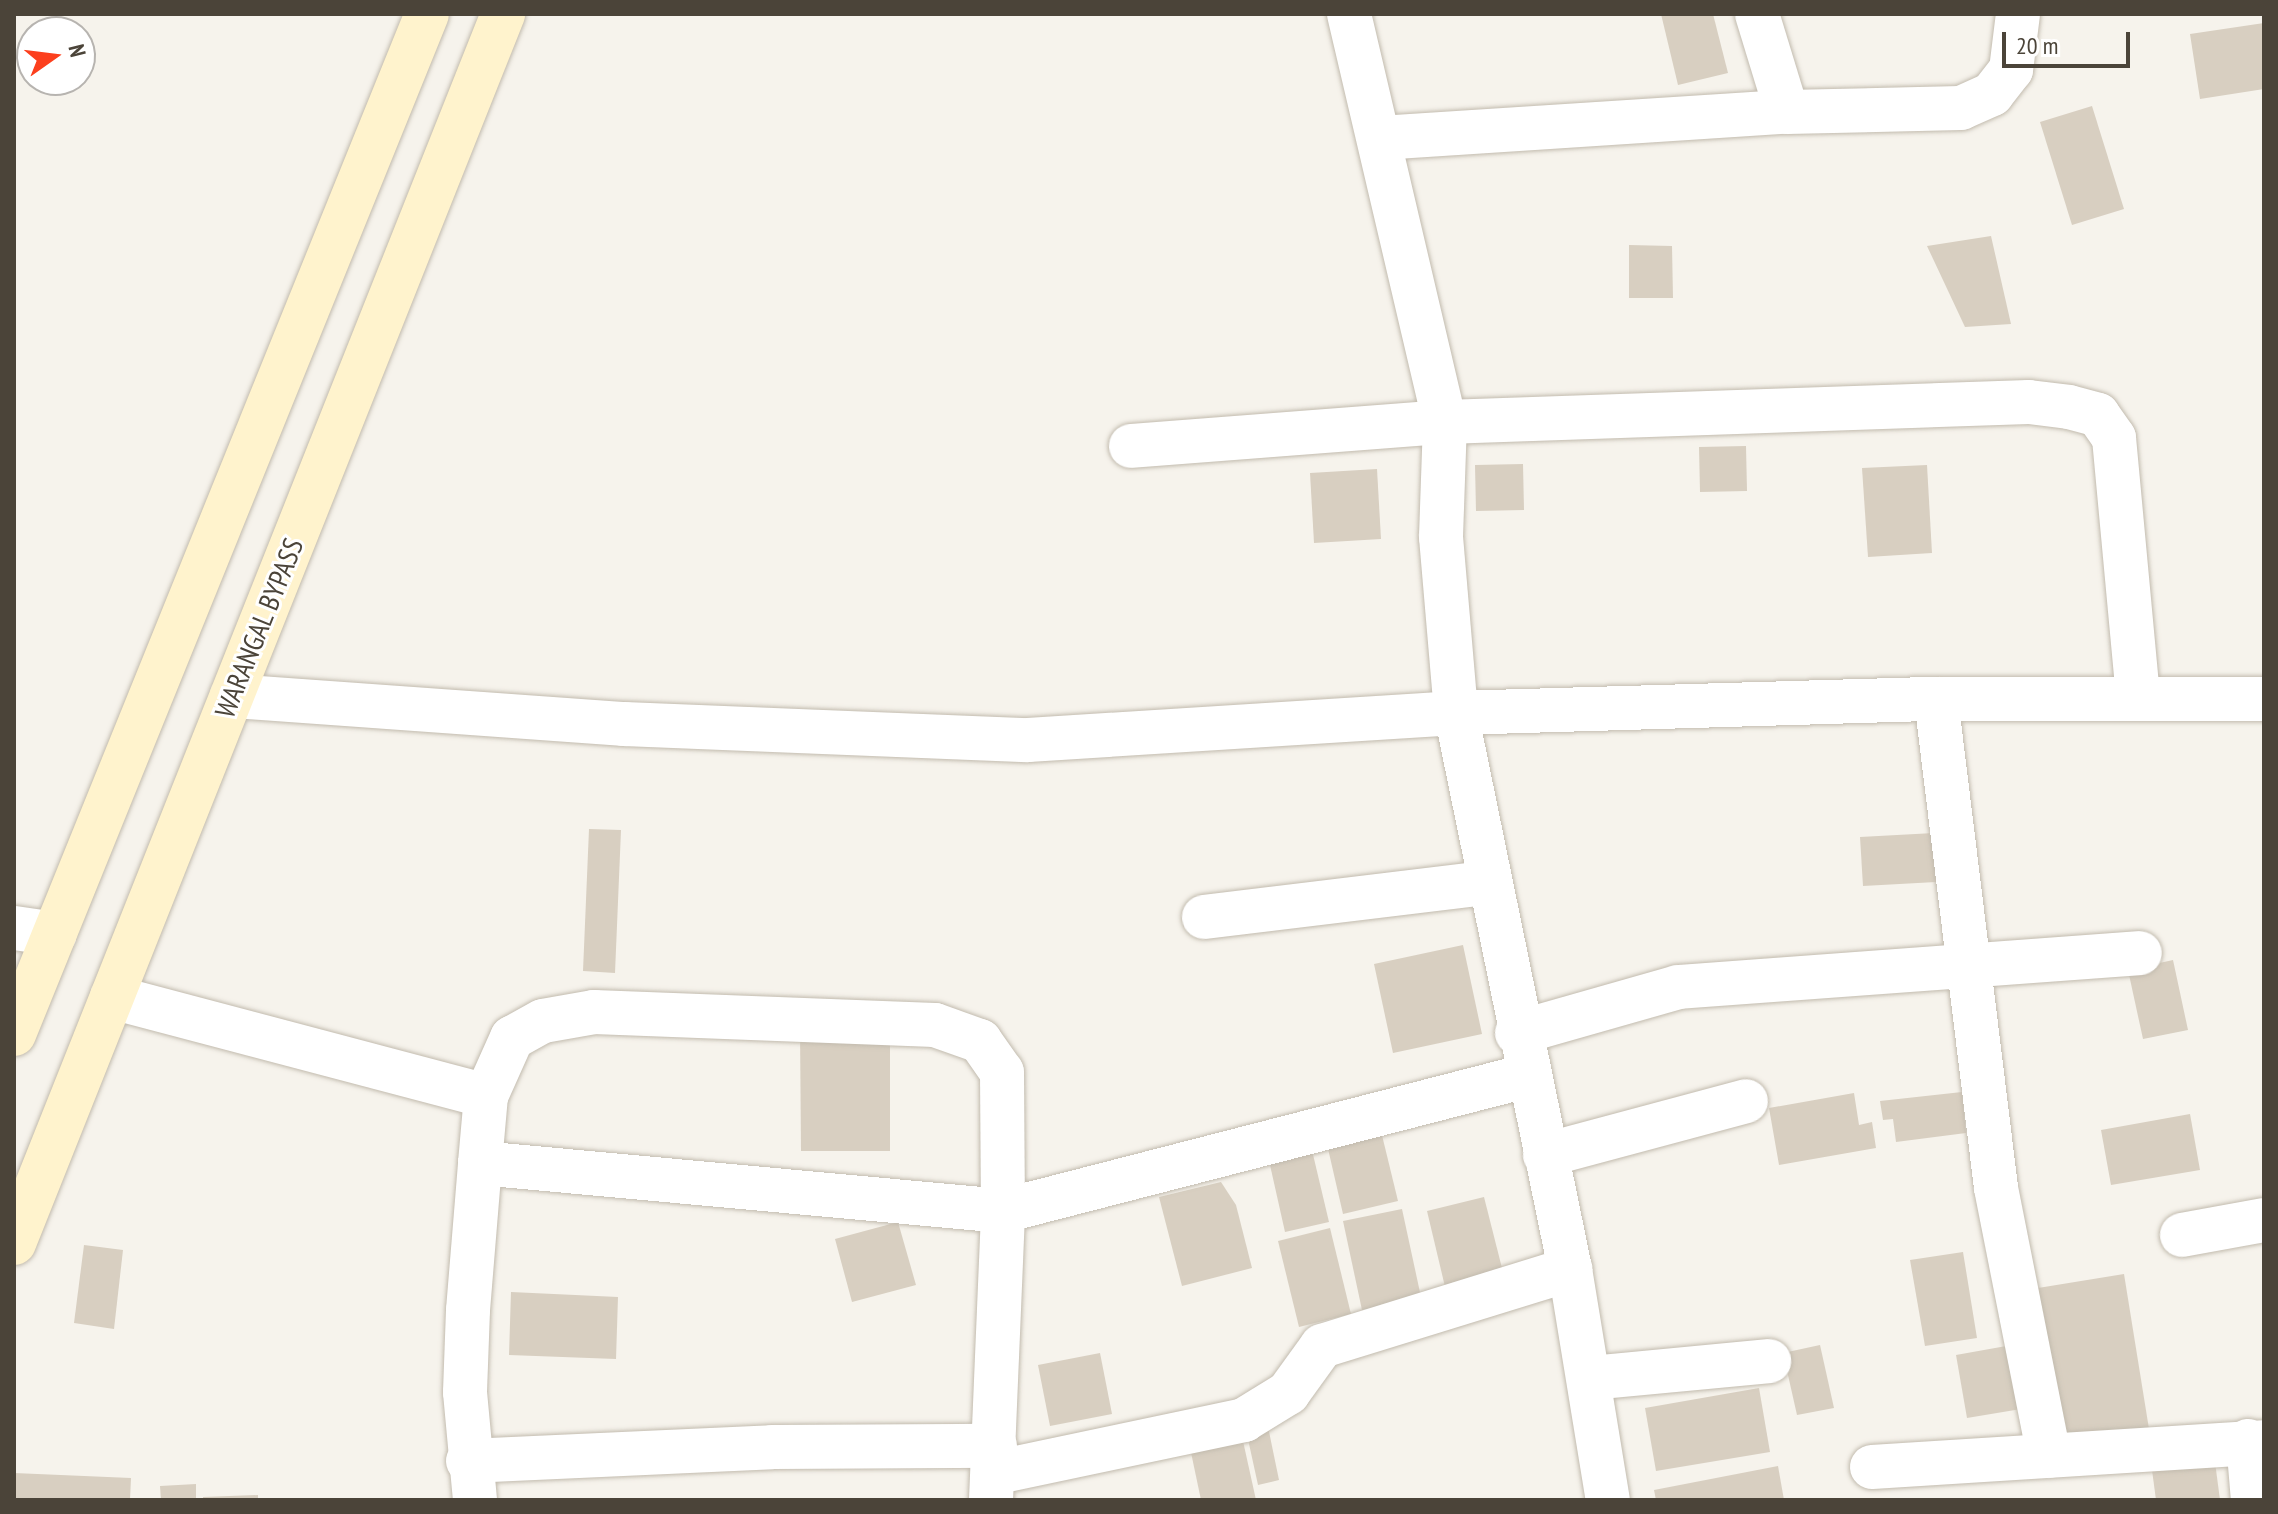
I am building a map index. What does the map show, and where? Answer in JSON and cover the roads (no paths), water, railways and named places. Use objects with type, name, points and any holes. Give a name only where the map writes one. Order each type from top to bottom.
[{"type":"main road","points":[[14,1034],[34,931],[427,14]]},
{"type":"main road","name":"WARANGAL BYPASS","points":[[14,1243],[503,14]]},
{"type":"street","points":[[1349,14],[1445,422],[1441,537],[1456,713],[1517,1033],[1570,1269],[1608,1500]]},
{"type":"street","points":[[1757,14],[1787,112]]},
{"type":"street","points":[[1380,138],[1787,112],[1961,108],[1992,94],[2011,70],[2018,14]]},
{"type":"street","points":[[1131,446],[1445,422],[2029,402],[2098,415],[2118,460],[2138,699]]},
{"type":"street","points":[[232,696],[624,724],[1028,740],[1456,713],[1936,699],[2264,699]]},
{"type":"street","points":[[1936,699],[1996,1188],[2049,1456]]},
{"type":"street","points":[[1204,917],[1487,883]]},
{"type":"street","points":[[1517,1033],[1678,987],[2140,953]]},
{"type":"street","points":[[112,997],[486,1096]]},
{"type":"street","points":[[993,1473],[1003,1211],[1002,1072],[980,1041],[960,1031],[564,1015],[512,1038],[486,1096],[468,1310],[472,1481],[772,1447],[993,1473],[1244,1420],[1288,1393],[1306,1362],[1342,1337],[1570,1269]]},
{"type":"street","points":[[480,1163],[1003,1211],[1526,1076]]},
{"type":"street","points":[[1545,1155],[1746,1101]]},
{"type":"street","points":[[2182,1235],[2264,1220]]},
{"type":"street","points":[[1590,1378],[1769,1361]]},
{"type":"street","points":[[1872,1467],[2256,1442],[2253,1500]]}]
